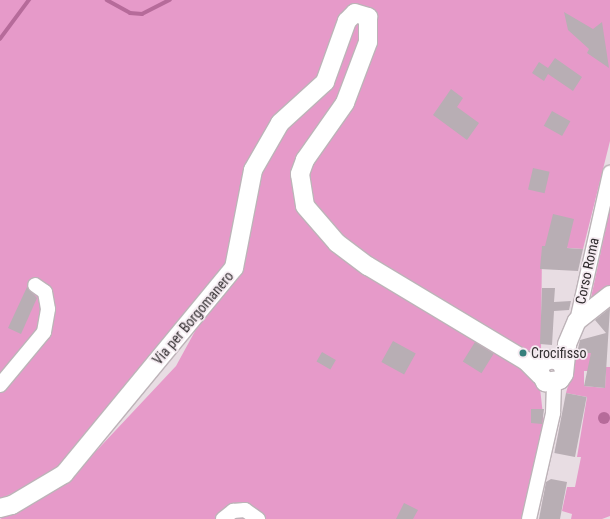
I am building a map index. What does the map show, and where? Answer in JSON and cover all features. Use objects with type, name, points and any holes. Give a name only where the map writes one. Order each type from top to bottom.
[{"type":"main road","name":"Via per Borgomanero","points":[[0,508],[12,505],[64,474],[234,268],[253,170],[280,123],[325,82],[347,21],[355,13],[368,17],[368,42],[345,103],[305,160],[300,174],[305,206],[337,243],[368,266],[526,361],[551,371]]},
{"type":"main road","points":[[577,321],[610,295]]},
{"type":"main road","name":"Corso Roma","points":[[551,371],[567,344],[577,321]]},
{"type":"street","name":"Corso Roma","points":[[577,321],[610,173]]},
{"type":"street","points":[[0,385],[44,332],[46,298],[35,285]]},
{"type":"street","name":"Corso Roma","points":[[529,519],[553,413],[551,371]]},
{"type":"street","points":[[223,519],[233,511],[244,510],[258,519]]},
{"type":"shaded area","points":[[0,0],[610,0],[610,141],[583,249],[542,246],[541,352],[522,350],[348,260],[527,373],[540,388],[544,424],[521,519],[0,519],[69,480],[176,366],[206,311],[63,469],[0,499]]},
{"type":"shaded area","points":[[610,209],[610,289],[589,307]]},
{"type":"shaded area","points":[[577,353],[591,353],[590,371],[584,371],[584,386],[605,388],[606,367],[610,367],[610,516],[602,519],[571,519],[572,514],[562,511],[567,487],[575,487],[581,457],[577,457],[587,397],[566,393]]},
{"type":"shaded area","points":[[604,412],[608,414],[610,418],[608,422],[604,424],[600,422],[598,418],[600,414]]},
{"type":"building","points":[[564,12],[593,29],[602,22],[609,68],[587,53],[589,49],[568,30]]},
{"type":"building","points":[[555,58],[582,77],[573,91],[548,74],[544,81],[532,73],[539,62],[548,68]]},
{"type":"building","points":[[451,89],[463,98],[457,107],[479,123],[467,140],[433,115]]},
{"type":"building","points":[[552,111],[570,121],[562,136],[544,126]]},
{"type":"building","points":[[533,168],[550,172],[545,193],[528,189]]},
{"type":"building","points":[[553,214],[574,219],[567,248],[583,249],[578,271],[540,269],[542,246],[545,246]]},
{"type":"building","points":[[27,287],[37,298],[21,334],[8,328]]},
{"type":"building","points":[[542,288],[555,288],[554,302],[571,301],[569,310],[554,311],[552,345],[540,344]]},
{"type":"building","points":[[610,308],[605,388],[584,386],[591,353],[577,353],[580,340],[606,333],[595,320]]},
{"type":"building","points":[[393,341],[416,354],[404,375],[381,362]]},
{"type":"building","points":[[475,342],[494,354],[481,373],[463,362]]},
{"type":"building","points":[[322,352],[336,360],[330,370],[316,362]]},
{"type":"building","points":[[566,393],[587,397],[575,457],[554,453]]},
{"type":"building","points":[[531,409],[544,409],[542,424],[531,423]]},
{"type":"building","points":[[551,479],[567,482],[560,519],[539,519],[546,482]]},
{"type":"building","points":[[404,503],[418,510],[413,519],[396,519]]},
{"type":"waterway","points":[[0,39],[29,0]]},
{"type":"waterway","points":[[107,0],[130,13],[142,14],[170,0]]},
{"type":"place","name":"Crocifisso","points":[[523,353]]}]
